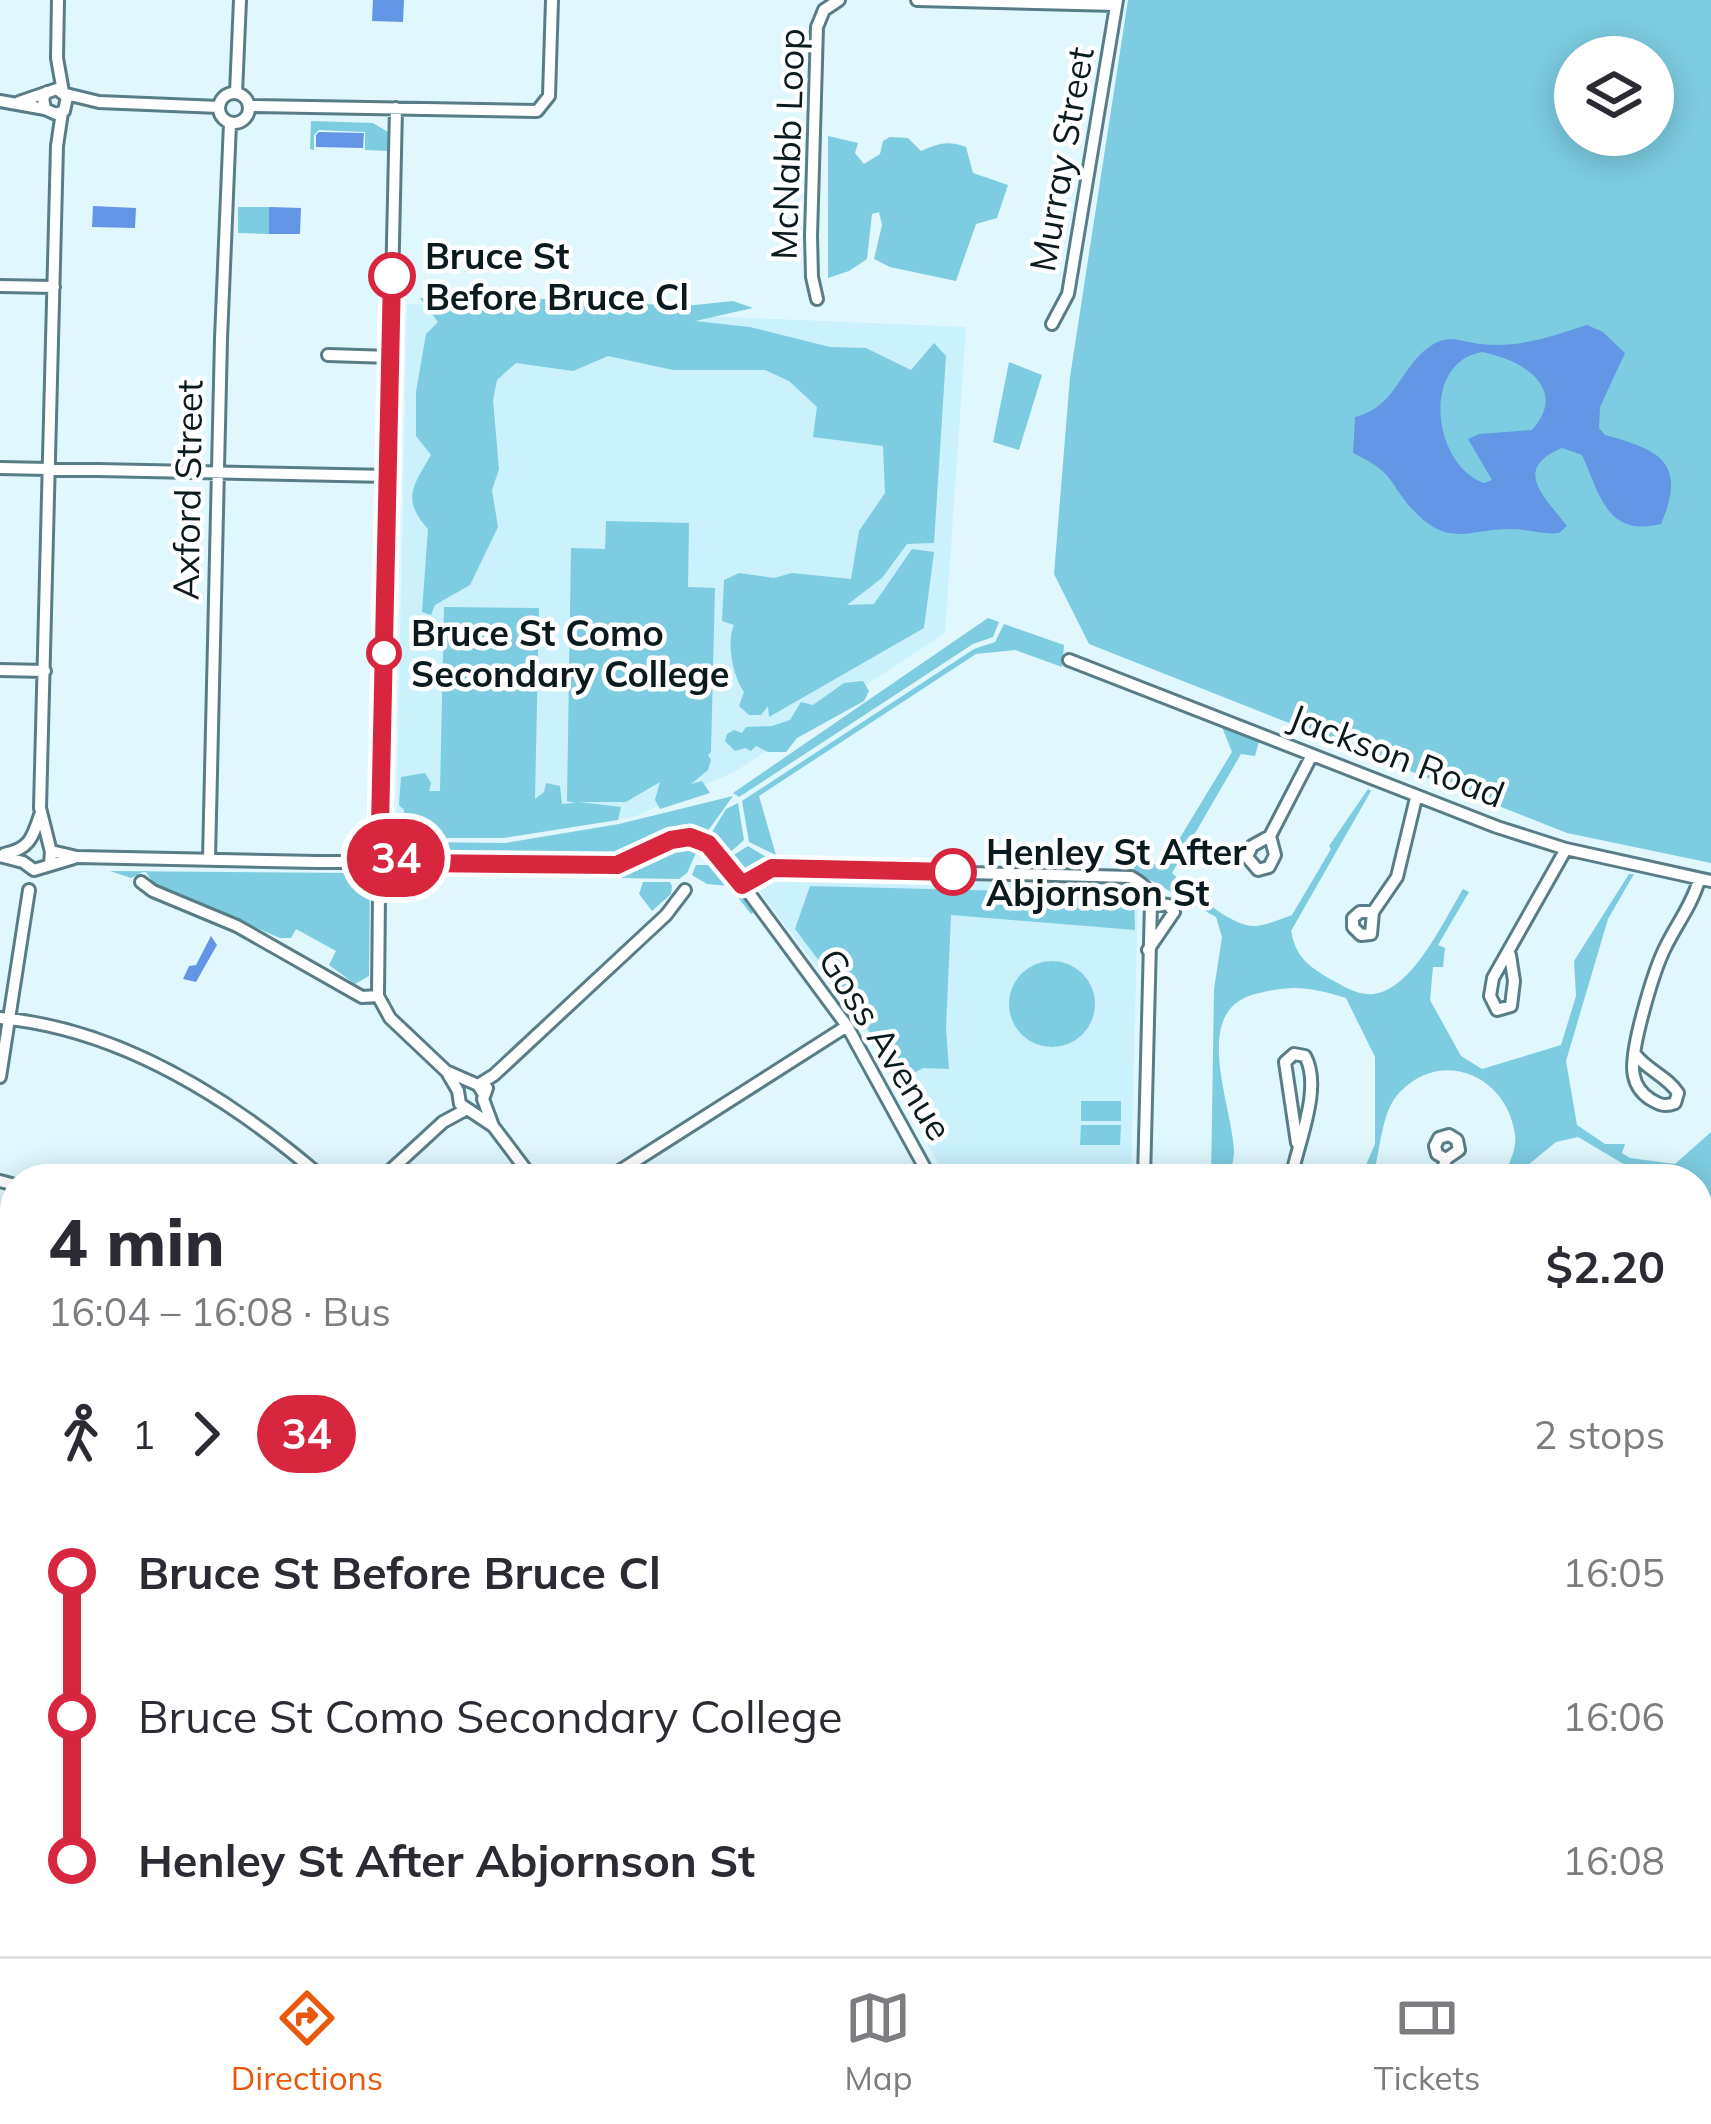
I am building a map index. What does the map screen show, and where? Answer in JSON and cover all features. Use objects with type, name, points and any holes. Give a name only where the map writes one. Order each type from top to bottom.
[{"type":"street","points":[[40,812],[26,851],[34,870],[44,868],[49,853],[40,812],[58,0]]},
{"type":"street","points":[[240,0],[236,94],[249,106],[531,112],[543,107],[550,96],[551,0]]},
{"type":"street","name":"McNabb Loop","points":[[817,299],[812,236],[817,27],[824,10],[839,0]]},
{"type":"street","points":[[917,0],[1116,3]]},
{"type":"street","name":"Murray Street","points":[[1052,325],[1068,294],[1116,3]]},
{"type":"street","points":[[55,110],[43,102],[57,92]]},
{"type":"street","points":[[0,101],[57,92],[99,102],[219,107]]},
{"type":"street","points":[[236,94],[223,97],[220,115],[230,123],[244,119],[249,106]]},
{"type":"street","points":[[20,101],[55,110],[99,102]]},
{"type":"street","points":[[396,108],[377,992],[390,1018],[471,1096],[522,1164]]},
{"type":"street","name":"Axford Street","points":[[209,859],[230,123]]},
{"type":"street","points":[[0,286],[54,287]]},
{"type":"street","points":[[328,355],[391,357]]},
{"type":"street","points":[[0,468],[388,476]]},
{"type":"street","name":"Jackson Road","points":[[1069,660],[1416,798],[1566,849],[1705,881]]},
{"type":"street","points":[[0,670],[44,671]]},
{"type":"street","points":[[1270,836],[1312,755]]},
{"type":"street","points":[[1373,913],[1397,877],[1416,798]]},
{"type":"street","points":[[349,862],[370,853],[380,827]]},
{"type":"street","name":"Goss Avenue","points":[[383,867],[414,863],[617,865],[671,840],[690,837],[708,844],[847,1026],[924,1164]]},
{"type":"street","points":[[1510,956],[1566,849]]},
{"type":"street","points":[[0,855],[26,851],[77,857],[349,862],[383,867]]},
{"type":"street","points":[[370,853],[383,867]]},
{"type":"street","points":[[370,853],[383,867]]},
{"type":"street","points":[[742,885],[772,868],[1131,877],[1147,888],[1151,903],[1144,1164]]},
{"type":"street","points":[[1635,1054],[1653,1074],[1674,1086],[1676,1103],[1656,1103],[1640,1092],[1634,1076],[1635,1054],[1664,950],[1705,881]]},
{"type":"street","points":[[141,882],[237,926],[353,992],[377,992]]},
{"type":"street","points":[[0,1077],[4,1018],[29,890]]},
{"type":"street","points":[[397,1164],[666,915],[685,890]]},
{"type":"street","points":[[1148,950],[1174,912],[1168,905],[1151,903]]},
{"type":"street","points":[[4,1018],[98,1040],[196,1085],[307,1164]]},
{"type":"street","points":[[631,1164],[847,1026]]},
{"type":"street","points":[[1294,1164],[1308,1121],[1310,1063],[1305,1056],[1294,1054],[1285,1062],[1297,1143]]},
{"type":"street","points":[[1444,1164],[1446,1159]]},
{"type":"shaded area","points":[[1128,0],[1711,0],[1711,863],[1567,833],[1089,644],[1054,574],[1070,377]]},
{"type":"shaded area","points":[[311,121],[373,123],[388,132],[389,151],[365,150],[365,132],[319,130],[314,135],[314,150],[310,149]]},
{"type":"shaded area","points":[[828,136],[858,143],[855,153],[864,164],[880,154],[883,141],[890,137],[908,138],[921,151],[942,144],[959,145],[966,147],[973,173],[1008,185],[997,218],[976,224],[956,281],[874,259],[882,225],[879,212],[872,214],[867,259],[828,278]]},
{"type":"shaded area","points":[[238,207],[269,207],[269,234],[238,233]]},
{"type":"shaded area","points":[[420,298],[685,306],[733,301],[753,308],[695,321],[750,327],[830,347],[866,348],[911,370],[934,343],[946,356],[934,543],[907,544],[882,578],[847,605],[874,604],[912,549],[934,552],[924,628],[769,717],[768,706],[761,715],[749,715],[739,706],[744,692],[732,660],[734,625],[722,621],[724,580],[739,573],[851,579],[859,531],[885,493],[883,446],[813,437],[817,407],[789,381],[765,370],[673,370],[608,356],[573,371],[516,363],[497,380],[493,400],[499,469],[492,490],[498,527],[470,585],[435,605],[431,615],[422,612],[428,529],[412,501],[431,455],[416,436],[416,392],[426,334],[438,322]]},
{"type":"shaded area","points":[[407,304],[966,327],[945,633],[736,771],[634,817],[503,838],[396,838]]},
{"type":"shaded area","points":[[1009,362],[1042,375],[1019,450],[993,442]]},
{"type":"shaded area","points":[[606,521],[689,523],[688,587],[715,588],[711,760],[708,770],[691,784],[702,781],[710,793],[660,809],[655,800],[660,782],[626,802],[579,802],[621,807],[618,820],[503,838],[411,838],[404,832],[404,810],[399,805],[401,777],[425,773],[431,783],[429,791],[440,791],[444,607],[539,608],[535,799],[546,783],[560,786],[562,804],[575,803],[567,801],[571,548],[605,549]]},
{"type":"shaded area","points":[[988,618],[999,622],[993,637],[973,644],[739,797],[733,793]]},
{"type":"shaded area","points":[[1004,624],[1064,645],[1062,667],[1015,650],[976,654],[759,796],[776,855],[749,842],[742,801],[974,649],[995,642]]},
{"type":"shaded area","points":[[863,681],[869,691],[864,701],[797,738],[786,752],[756,746],[751,751],[735,751],[725,741],[734,730],[742,733],[746,727],[790,720],[801,702],[813,705],[844,683]]},
{"type":"shaded area","points":[[1222,727],[1259,741],[1255,756],[1241,754],[1172,873],[1210,906],[1245,925],[1263,925],[1292,915],[1329,846],[1368,789],[1291,931],[1296,948],[1309,965],[1330,979],[1356,992],[1374,994],[1402,980],[1437,935],[1463,889],[1469,892],[1438,945],[1445,948],[1443,967],[1433,967],[1430,1000],[1461,1056],[1482,1069],[1561,1045],[1576,996],[1574,961],[1629,874],[1634,874],[1608,919],[1566,1061],[1577,1125],[1605,1144],[1625,1144],[1622,1153],[1630,1158],[1675,1164],[1624,1164],[1578,1137],[1556,1142],[1529,1164],[1509,1164],[1515,1135],[1500,1097],[1471,1075],[1453,1071],[1417,1079],[1400,1092],[1385,1121],[1375,1164],[1366,1164],[1375,1144],[1375,1057],[1346,998],[1301,988],[1255,994],[1235,1004],[1224,1019],[1219,1061],[1234,1154],[1232,1164],[1211,1164],[1214,989],[1222,937],[1216,917],[1134,871],[1134,864],[1164,864],[1232,752]]},
{"type":"shaded area","points":[[733,796],[705,835],[674,833],[615,859],[403,855],[403,848],[412,842],[505,843],[619,824]]},
{"type":"shaded area","points":[[738,803],[744,840],[726,856],[709,837],[726,809]]},
{"type":"shaded area","points":[[688,843],[699,846],[687,873],[679,879],[621,878],[624,868]]},
{"type":"shaded area","points":[[748,846],[768,862],[747,869],[734,864],[729,858]]},
{"type":"shaded area","points":[[696,865],[720,865],[757,910],[751,914],[729,886],[707,884],[692,875]]},
{"type":"shaded area","points":[[110,871],[144,871],[131,878]]},
{"type":"shaded area","points":[[145,871],[356,873],[370,886],[369,976],[355,984],[329,965],[336,951],[296,929],[291,938],[280,938],[156,886]]},
{"type":"shaded area","points":[[766,878],[1129,885],[1138,891],[1131,1164],[939,1164],[861,1025],[760,892]]},
{"type":"shaded area","points":[[643,882],[670,882],[671,894],[652,911],[639,894]]},
{"type":"shaded area","points":[[810,886],[1134,894],[1135,930],[951,915],[949,1069],[923,1068],[899,1081],[856,1010],[795,929]]},
{"type":"shaded area","points":[[1052,961],[1068,964],[1082,974],[1092,988],[1092,1020],[1082,1034],[1068,1044],[1052,1047],[1036,1044],[1022,1034],[1012,1020],[1009,1004],[1012,988],[1022,974],[1036,964]]},
{"type":"shaded area","points":[[1081,1101],[1121,1101],[1121,1121],[1081,1121]]},
{"type":"shaded area","points":[[1081,1125],[1121,1125],[1120,1145],[1080,1145]]},
{"type":"shaded area","points":[[1711,1132],[1711,1164],[1675,1164]]},
{"type":"water","points":[[373,0],[404,0],[403,22],[372,21]]},
{"type":"water","points":[[319,132],[364,133],[363,148],[316,147]]},
{"type":"water","points":[[93,206],[136,208],[135,228],[92,227]]},
{"type":"water","points":[[269,207],[301,208],[300,234],[269,234]]},
{"type":"water","points":[[1587,325],[1603,332],[1625,353],[1600,407],[1599,428],[1664,462],[1671,486],[1661,524],[1629,525],[1617,519],[1601,499],[1582,455],[1562,448],[1547,456],[1535,474],[1542,494],[1567,526],[1559,533],[1512,529],[1450,533],[1427,523],[1385,473],[1353,453],[1355,417],[1388,397],[1435,343],[1451,339],[1518,344]],"holes":[[[1482,352],[1536,378],[1546,401],[1532,430],[1468,439],[1492,480],[1484,483],[1467,473],[1453,456],[1441,415],[1442,394],[1462,360]]]},
{"type":"water","points":[[211,936],[217,945],[196,982],[183,979],[189,966],[196,965]]},
{"type":"bus line","name":"34","points":[[392,276],[380,827],[392,857],[414,863],[617,865],[671,840],[690,837],[708,844],[742,885],[772,868],[953,872]]},
{"type":"place","name":"Bruce St Before Bruce Cl","points":[[392,276]]},
{"type":"place","name":"Bruce St Como Secondary College","points":[[384,653]]},
{"type":"place","name":"Henley St After Abjornson St","points":[[953,872]]}]
